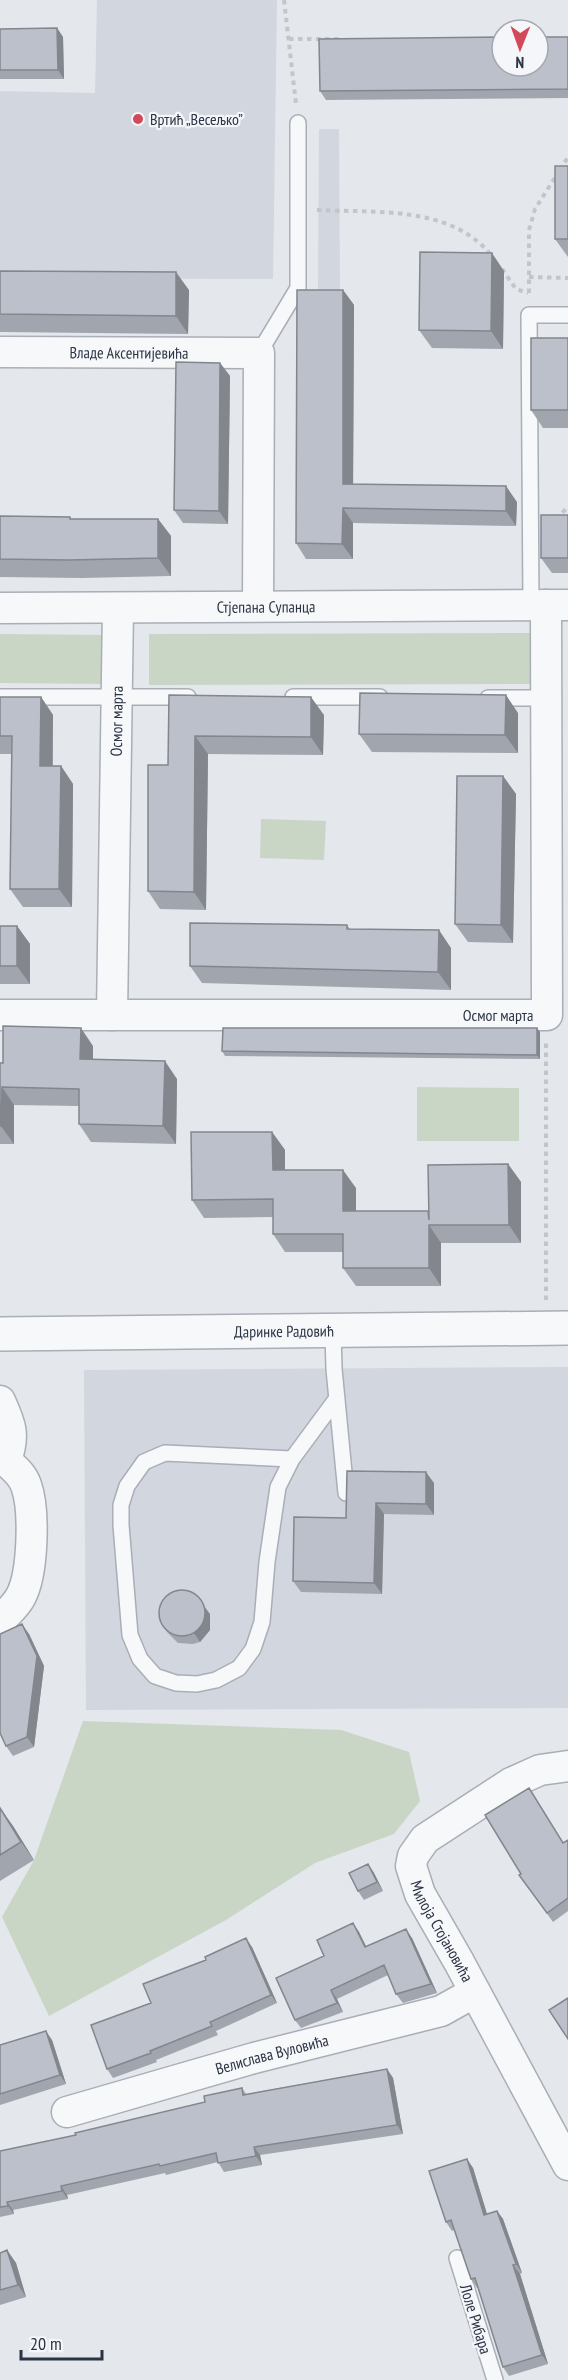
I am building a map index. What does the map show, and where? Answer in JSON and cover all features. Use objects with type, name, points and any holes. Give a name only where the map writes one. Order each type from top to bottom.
[{"type":"street","name":"Владе Аксентијевића","points":[[0,352],[259,353]]},
{"type":"street","points":[[258,606],[259,353]]},
{"type":"street","name":"Стјепана Супанца","points":[[0,608],[548,605]]},
{"type":"street","name":"Осмог марта","points":[[0,1016],[547,1015],[545,698],[548,605]]},
{"type":"street","name":"Осмог марта","points":[[112,1015],[118,608]]},
{"type":"street","name":"Даринке Радовић","points":[[0,1335],[557,1328]]},
{"type":"street","points":[[0,1401],[11,1425],[12,1444],[3,1464],[20,1473],[30,1502],[29,1568],[21,1595],[0,1621]]},
{"type":"street","name":"Милоја Стојановића","points":[[568,1766],[540,1770],[511,1783],[425,1839],[413,1856],[411,1866],[416,1886],[568,2165]]},
{"type":"street","name":"Велислава Вуловића","points":[[68,2112],[254,2058],[441,2011],[475,1992]]},
{"type":"lane","points":[[259,353],[298,288],[298,123]]},
{"type":"lane","points":[[548,605],[529,315],[568,315]]},
{"type":"lane","points":[[0,697],[201,697]]},
{"type":"lane","points":[[272,697],[391,697]]},
{"type":"lane","points":[[474,698],[545,698]]},
{"type":"lane","points":[[333,1332],[346,1492]]},
{"type":"lane","points":[[292,1459],[165,1453],[144,1462],[127,1486],[121,1505],[121,1525],[130,1635],[140,1659],[155,1676],[176,1683],[197,1684],[216,1680],[239,1668],[253,1649],[262,1622],[267,1563],[278,1487],[292,1459],[337,1398]]},
{"type":"lane","name":"Лоле Рибара","points":[[457,2258],[495,2380]]},
{"type":"path","points":[[285,0],[298,123]]},
{"type":"path","points":[[289,39],[348,39]]},
{"type":"path","points":[[529,315],[529,230],[535,209],[568,158]]},
{"type":"path","points":[[298,211],[399,214],[438,220],[464,230],[478,241],[499,264],[516,289],[529,294]]},
{"type":"path","points":[[529,277],[568,278]]},
{"type":"path","points":[[547,1015],[557,1328]]},
{"type":"shaded area","name":"Вртић „Весељко”","points":[[97,0],[277,0],[273,279],[0,278],[0,91],[95,93]]},
{"type":"shaded area","points":[[319,129],[339,129],[340,293],[318,293]]},
{"type":"shaded area","points":[[568,1367],[568,1708],[86,1710],[84,1370]]},
{"type":"green space","points":[[537,633],[537,684],[149,685],[149,634]]},
{"type":"green space","points":[[0,634],[106,635],[106,684],[0,683]]},
{"type":"green space","points":[[261,819],[326,821],[324,860],[260,858]]},
{"type":"green space","points":[[417,1087],[519,1088],[519,1141],[417,1141]]},
{"type":"green space","points":[[83,1721],[341,1730],[409,1752],[420,1801],[394,1834],[315,1863],[226,1920],[49,2016],[2,1917],[34,1860]]},
{"type":"building","points":[[57,28],[58,70],[0,70],[0,29]]},
{"type":"building","points":[[490,37],[490,78],[550,78],[550,37],[568,37],[568,89],[320,91],[319,39]]},
{"type":"building","points":[[555,166],[568,166],[568,239],[555,239]]},
{"type":"building","points":[[420,252],[492,253],[491,331],[419,330]]},
{"type":"building","points":[[0,271],[176,272],[176,316],[0,314]]},
{"type":"building","points":[[297,290],[343,290],[343,484],[506,486],[506,511],[343,508],[342,544],[296,543]]},
{"type":"building","points":[[531,338],[568,338],[568,410],[531,410]]},
{"type":"building","points":[[176,362],[220,363],[219,511],[174,510]]},
{"type":"building","points":[[541,515],[568,515],[568,558],[541,558]]},
{"type":"building","points":[[0,516],[158,519],[158,558],[0,559]]},
{"type":"building","points":[[360,693],[506,695],[505,735],[359,734]]},
{"type":"building","points":[[169,695],[311,697],[311,737],[195,736],[194,892],[148,891],[148,765],[168,765]]},
{"type":"building","points":[[0,697],[41,697],[40,766],[61,766],[59,889],[10,889],[12,736],[0,736]]},
{"type":"building","points":[[457,776],[503,776],[501,925],[455,924]]},
{"type":"building","points":[[190,923],[347,925],[347,929],[439,930],[438,972],[190,966]]},
{"type":"building","points":[[0,926],[17,926],[17,966],[0,966]]},
{"type":"building","points":[[3,1026],[81,1028],[80,1059],[165,1061],[163,1126],[79,1124],[79,1089],[2,1087],[0,1126],[0,1063],[3,1063]]},
{"type":"building","points":[[223,1028],[537,1028],[537,1055],[222,1051]]},
{"type":"building","points":[[191,1132],[272,1132],[273,1170],[343,1170],[343,1211],[428,1211],[429,1220],[428,1165],[508,1164],[509,1225],[429,1225],[429,1268],[343,1268],[343,1234],[273,1234],[273,1199],[192,1200]]},
{"type":"building","points":[[347,1471],[426,1472],[426,1504],[376,1503],[374,1583],[293,1581],[294,1517],[346,1518]]},
{"type":"building","points":[[182,1590],[198,1597],[205,1613],[198,1629],[182,1636],[166,1629],[159,1613],[166,1597]]},
{"type":"building","points":[[22,1624],[37,1656],[27,1737],[6,1746],[0,1733],[0,1634]]},
{"type":"building","points":[[529,1788],[563,1843],[568,1840],[568,1898],[547,1913],[519,1875],[521,1874],[485,1815]]},
{"type":"building","points":[[0,1808],[21,1842],[0,1855]]},
{"type":"building","points":[[368,1864],[377,1882],[358,1891],[349,1873]]},
{"type":"building","points":[[353,1923],[365,1947],[406,1929],[431,1984],[396,1994],[384,1965],[331,1990],[337,2003],[295,2020],[276,1978],[324,1956],[317,1940]]},
{"type":"building","points":[[246,1938],[271,1995],[210,2022],[212,2026],[150,2051],[151,2053],[107,2069],[91,2025],[151,2003],[143,1984],[206,1960],[205,1957]]},
{"type":"building","points":[[568,1998],[568,2039],[549,2010]]},
{"type":"building","points":[[46,2031],[60,2075],[0,2094],[0,2045]]},
{"type":"building","points":[[387,2069],[397,2125],[254,2147],[256,2156],[218,2163],[216,2153],[160,2166],[159,2164],[61,2186],[62,2191],[7,2202],[8,2206],[0,2207],[0,2151],[76,2135],[75,2133],[205,2102],[204,2096],[242,2088],[243,2095]]},
{"type":"building","points":[[467,2159],[484,2215],[497,2211],[516,2264],[513,2265],[542,2355],[503,2367],[475,2278],[471,2279],[451,2220],[446,2222],[429,2171]]},
{"type":"building","points":[[7,2250],[18,2285],[0,2290],[0,2253]]},
{"type":"place","name":"Вртић „Весељко”","points":[[138,119]]}]
